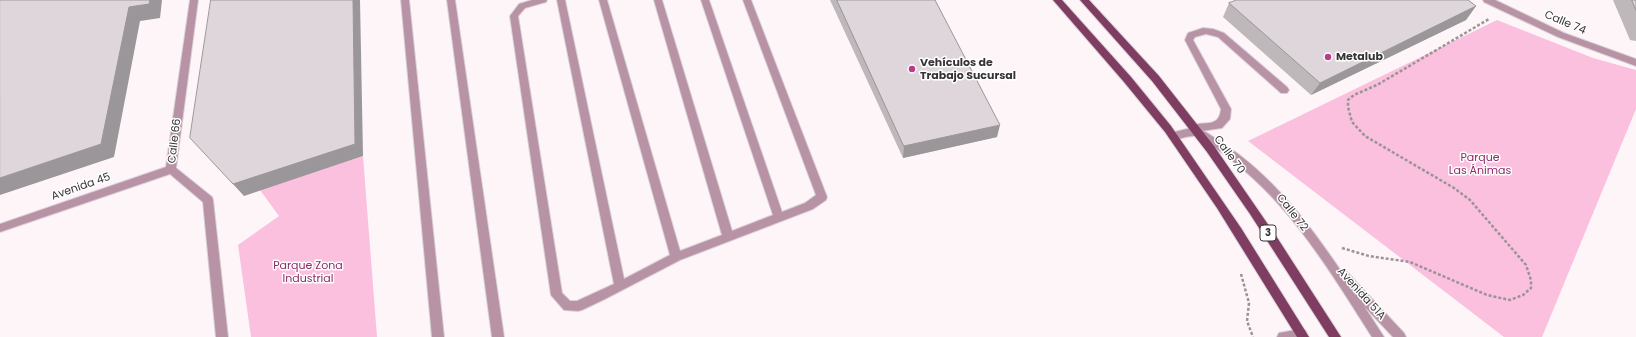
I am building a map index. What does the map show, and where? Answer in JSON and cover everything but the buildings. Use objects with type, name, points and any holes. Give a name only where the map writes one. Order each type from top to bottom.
[{"type":"main road","name":"3","points":[[1057,0],[1140,94],[1173,136],[1197,170],[1302,335]]},
{"type":"main road","name":"Calle 70","points":[[1084,0],[1165,90],[1196,130],[1258,217],[1335,337]]},
{"type":"street","name":"Calle 66","points":[[194,0],[171,169],[208,200],[222,337]]},
{"type":"street","points":[[405,0],[438,337]]},
{"type":"street","points":[[450,0],[498,337]]},
{"type":"street","points":[[543,0],[522,6],[514,16],[557,295],[568,306],[578,306],[676,257],[809,206],[822,197],[748,0]]},
{"type":"street","points":[[561,0],[620,286]]},
{"type":"street","points":[[603,0],[676,257]]},
{"type":"street","points":[[658,0],[728,237]]},
{"type":"street","points":[[704,0],[779,217]]},
{"type":"street","name":"Calle 74","points":[[1487,0],[1505,10],[1561,35],[1636,63]]},
{"type":"street","points":[[1173,136],[1219,125],[1225,119],[1226,109],[1189,40],[1191,35],[1202,30],[1210,30],[1221,35],[1284,90]]},
{"type":"street","name":"Calle 72","points":[[1196,130],[1234,155],[1277,193],[1322,251],[1378,337]]},
{"type":"street","name":"Avenida 45","points":[[0,228],[171,169]]},
{"type":"street","name":"Avenida 51A","points":[[1322,251],[1400,337]]},
{"type":"street","points":[[1283,337],[1302,335]]},
{"type":"path","points":[[1322,251],[1339,247],[1369,256],[1410,262],[1487,295],[1510,300],[1523,295],[1530,288],[1531,280],[1526,265],[1470,200],[1454,188],[1365,136],[1352,122],[1348,107],[1348,100],[1354,95],[1377,85],[1505,10]]},
{"type":"path","points":[[1253,337],[1246,321],[1249,314],[1250,303],[1243,284],[1241,271],[1259,266]]},
{"type":"green space","name":"Parque Las Ánimas","points":[[1497,20],[1593,58],[1636,70],[1636,109],[1542,337],[1504,337],[1248,141]]},
{"type":"green space","name":"Parque Zona Industrial","points":[[363,156],[377,337],[251,337],[238,245],[279,216],[260,190]]},
{"type":"place","name":"Metalub","points":[[1328,57]]},
{"type":"place","name":"Vehículos de Trabajo Sucursal","points":[[912,69]]}]
